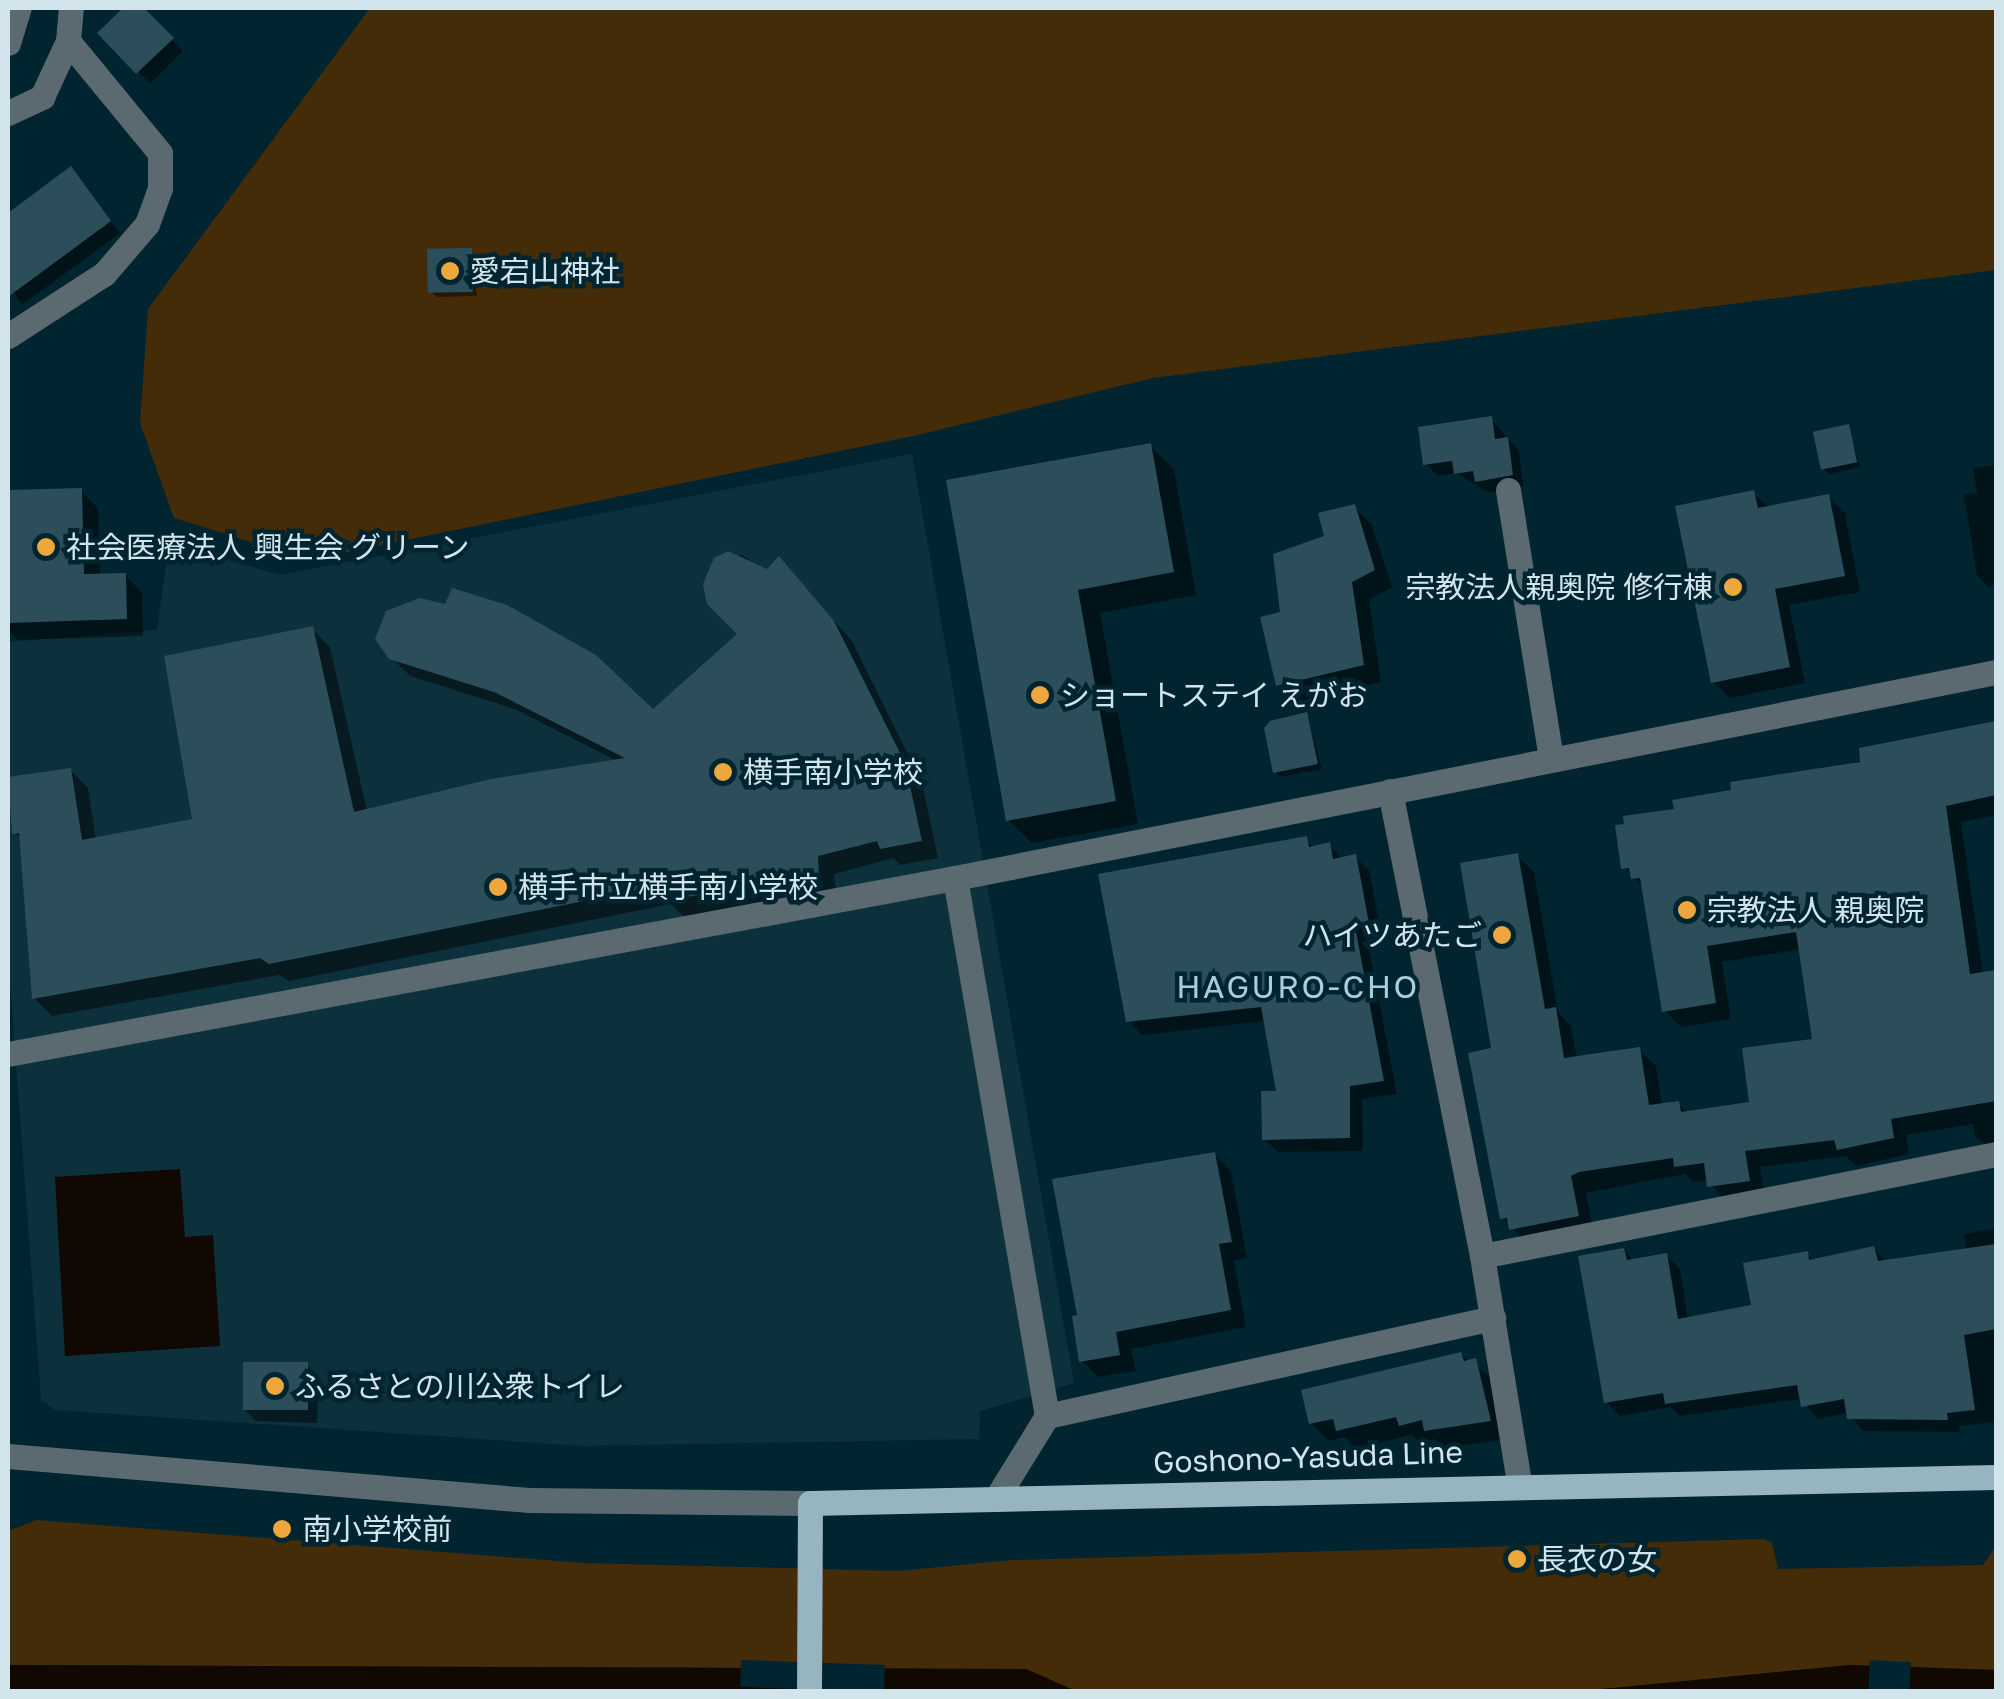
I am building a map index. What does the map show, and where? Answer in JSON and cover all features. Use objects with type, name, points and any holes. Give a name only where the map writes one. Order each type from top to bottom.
[{"type":"main road","name":"Goshono-Yasuda Line","points":[[810,1503],[1518,1483],[1996,1477]]},
{"type":"main road","points":[[808,1692],[810,1503]]},
{"type":"street","points":[[8,44],[19,8]]},
{"type":"street","points":[[8,113],[42,96],[68,41],[71,8]]},
{"type":"street","points":[[8,336],[104,274],[148,224],[160,188],[160,152],[68,41]]},
{"type":"street","points":[[1508,490],[1551,759]]},
{"type":"street","points":[[8,1054],[955,878],[1996,672]]},
{"type":"street","points":[[1390,791],[1482,1256],[1518,1483]]},
{"type":"street","points":[[955,878],[1047,1416],[997,1497]]},
{"type":"street","points":[[1482,1256],[1996,1154]]},
{"type":"street","points":[[1047,1416],[1493,1318]]},
{"type":"street","points":[[8,1456],[530,1500],[810,1503]]},
{"type":"shaded area","points":[[370,8],[1996,8],[1996,270],[1153,378],[913,436],[309,560],[174,518],[140,423],[148,309]]},
{"type":"shaded area","name":"横手市立横手南小学校","points":[[912,454],[1074,1383],[980,1411],[979,1439],[583,1446],[55,1410],[41,1399],[8,956],[8,642],[157,630],[169,543],[280,575]]},
{"type":"shaded area","points":[[180,1169],[185,1237],[213,1235],[220,1346],[65,1356],[55,1177]]},
{"type":"shaded area","points":[[37,1520],[583,1563],[898,1571],[1012,1560],[1764,1539],[1772,1543],[1778,1569],[1983,1565],[1996,1546],[1996,1670],[1850,1665],[1572,1692],[1076,1692],[1026,1669],[8,1665],[8,1531]]},
{"type":"shaded area","points":[[8,1665],[1026,1669],[1076,1691],[8,1692]]},
{"type":"shaded area","points":[[1850,1665],[1996,1670],[1996,1691],[1572,1692]]},
{"type":"pier","points":[[741,1660],[885,1665],[884,1692],[740,1687]]},
{"type":"pier","points":[[1870,1660],[1911,1662],[1909,1692],[1868,1691]]},
{"type":"building","points":[[123,8],[144,8],[174,38],[136,74],[97,33]]},
{"type":"building","points":[[71,166],[111,221],[8,297],[8,213]]},
{"type":"building","name":"愛宕山神社","points":[[472,248],[473,292],[428,293],[427,249]]},
{"type":"building","points":[[1492,416],[1495,439],[1508,437],[1513,475],[1475,482],[1473,471],[1454,474],[1452,461],[1423,465],[1418,427]]},
{"type":"building","points":[[1849,424],[1857,462],[1821,470],[1813,432]]},
{"type":"building","name":"ショートステイ えがお","points":[[1151,443],[1174,572],[1078,590],[1116,801],[1006,821],[946,480]]},
{"type":"building","name":"社会医療法人 興生会 グリーン","points":[[82,488],[84,574],[126,573],[127,619],[8,623],[8,490]]},
{"type":"building","name":"宗教法人親奥院 修行棟","points":[[1754,490],[1758,508],[1829,494],[1845,576],[1775,589],[1790,667],[1711,683],[1675,506]]},
{"type":"building","points":[[1355,504],[1375,570],[1352,582],[1364,665],[1276,686],[1260,617],[1280,612],[1273,554],[1324,536],[1318,513]]},
{"type":"building","name":"横手南小学校","points":[[728,551],[767,569],[779,556],[834,621],[905,763],[922,841],[880,849],[877,841],[818,856],[819,874],[664,901],[659,886],[269,964],[260,958],[32,999],[19,833],[12,834],[8,777],[71,768],[82,840],[192,819],[164,656],[313,626],[354,812],[491,779],[625,758],[494,692],[389,659],[375,639],[386,611],[420,598],[445,604],[452,588],[507,605],[596,655],[653,709],[737,634],[707,604],[703,584],[714,558]]},
{"type":"building","points":[[1307,712],[1318,764],[1273,773],[1264,728],[1270,721]]},
{"type":"building","points":[[1996,721],[1996,795],[1946,806],[1970,974],[1996,970],[1996,1101],[1891,1119],[1894,1138],[1837,1150],[1834,1140],[1745,1151],[1750,1181],[1707,1187],[1704,1163],[1674,1167],[1673,1158],[1579,1172],[1571,1176],[1579,1216],[1509,1230],[1507,1218],[1500,1219],[1468,1053],[1491,1048],[1460,863],[1518,853],[1545,1009],[1556,1007],[1564,1058],[1640,1047],[1649,1105],[1679,1101],[1681,1112],[1749,1102],[1742,1048],[1812,1039],[1796,932],[1707,946],[1716,1003],[1662,1012],[1640,878],[1631,879],[1629,868],[1621,869],[1615,825],[1624,824],[1623,816],[1674,809],[1672,800],[1731,790],[1730,782],[1860,762],[1859,748]]},
{"type":"building","points":[[1307,836],[1309,847],[1330,842],[1333,859],[1356,854],[1369,923],[1355,926],[1384,1081],[1350,1086],[1350,1138],[1262,1140],[1261,1091],[1276,1091],[1261,1007],[1126,1022],[1098,874]]},
{"type":"building","points":[[1215,1152],[1232,1242],[1219,1244],[1231,1310],[1116,1332],[1120,1355],[1079,1362],[1072,1316],[1077,1315],[1052,1179]]},
{"type":"building","points":[[1996,1244],[1996,1329],[1964,1335],[1975,1410],[1947,1413],[1948,1420],[1847,1419],[1844,1399],[1801,1407],[1797,1385],[1665,1404],[1663,1393],[1604,1403],[1578,1256],[1624,1248],[1627,1260],[1667,1253],[1678,1319],[1751,1305],[1743,1263],[1808,1251],[1809,1260],[1874,1246],[1878,1261]]},
{"type":"building","points":[[1461,1352],[1464,1361],[1476,1358],[1491,1421],[1424,1431],[1422,1420],[1399,1426],[1396,1417],[1336,1431],[1333,1419],[1309,1424],[1301,1390]]},
{"type":"building","name":"ふるさとの川公衆トイレ","points":[[243,1362],[308,1362],[308,1410],[243,1410]]},
{"type":"place","name":"愛宕山神社","points":[[450,271]]},
{"type":"place","name":"社会医療法人 興生会 グリーン","points":[[46,547]]},
{"type":"place","name":"宗教法人親奥院 修行棟","points":[[1733,587]]},
{"type":"place","name":"ショートステイ えがお","points":[[1040,695]]},
{"type":"place","name":"横手南小学校","points":[[723,772]]},
{"type":"place","name":"横手市立横手南小学校","points":[[498,887]]},
{"type":"place","name":"宗教法人 親奥院","points":[[1687,910]]},
{"type":"place","name":"ハイツあたご","points":[[1502,935]]},
{"type":"place","name":"ふるさとの川公衆トイレ","points":[[275,1386]]},
{"type":"place","name":"南小学校前","points":[[282,1529]]},
{"type":"place","name":"長衣の女","points":[[1517,1559]]},
{"type":"district","name":"HAGURO-CHO","points":[[1298,986]]}]
